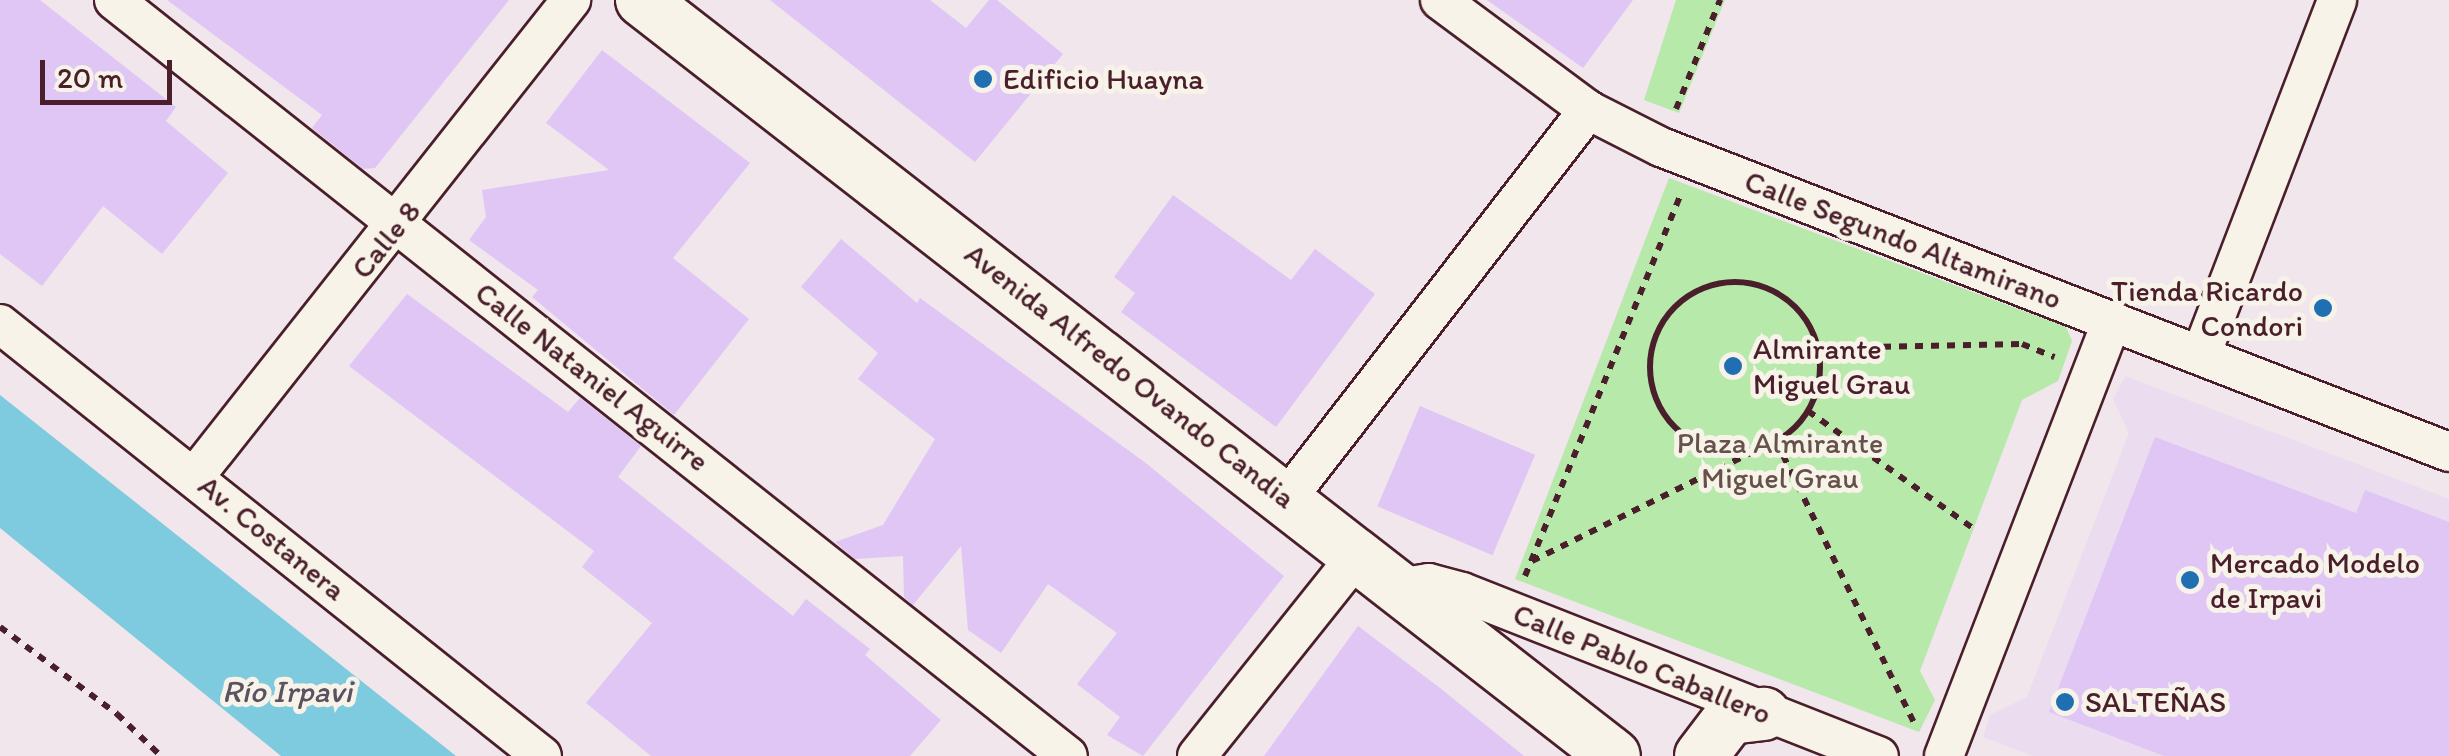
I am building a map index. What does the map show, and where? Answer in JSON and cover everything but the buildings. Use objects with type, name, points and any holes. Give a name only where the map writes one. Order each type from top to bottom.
[{"type":"main road","name":"Avenida Alfredo Ovando Candia","points":[[642,0],[1288,497],[1614,756]]},
{"type":"main road","points":[[1701,756],[1730,718],[1764,714]]},
{"type":"street","name":"Calle Nataniel Aguirre","points":[[114,0],[1068,756]]},
{"type":"street","name":"Calle 8","points":[[195,476],[399,224],[571,0]]},
{"type":"street","name":"Calle Segundo Altamirano","points":[[1440,0],[1588,110],[1661,147],[2449,452]]},
{"type":"street","points":[[2201,355],[2337,0]]},
{"type":"street","points":[[1288,497],[1588,110]]},
{"type":"street","points":[[1931,744],[2112,320]]},
{"type":"street","name":"Av. Costanera","points":[[0,324],[542,756]]},
{"type":"street","points":[[1197,756],[1359,553]]},
{"type":"street","name":"Calle Pablo Caballero","points":[[1404,588],[1429,583],[1462,592],[1764,714],[1879,756]]},
{"type":"path","points":[[1661,147],[1720,0]]},
{"type":"path","points":[[1523,582],[1685,184]]},
{"type":"path","points":[[1530,562],[1776,441],[1808,411],[1820,370],[1819,348],[1792,302],[1768,288],[1714,284],[1669,312],[1650,362],[1664,414],[1706,448],[1759,449]]},
{"type":"path","points":[[1819,348],[2022,344],[2066,361]]},
{"type":"path","points":[[1808,411],[1974,529]]},
{"type":"path","points":[[1776,441],[1931,744]]},
{"type":"path","points":[[0,627],[117,714],[161,756]]},
{"type":"shaded area","name":"Mercado Modelo de Irpavi","points":[[2125,376],[2449,499],[2449,756],[2033,756],[1983,737],[1990,715],[2027,697],[2129,433],[2113,399]]},
{"type":"green space","points":[[1676,0],[1725,0],[1679,113],[1644,100]]},
{"type":"green space","name":"Plaza Almirante Miguel Grau","points":[[1669,178],[2066,327],[2072,341],[2058,381],[2022,400],[1920,671],[1935,700],[1919,732],[1515,579]]},
{"type":"water","name":"Río Irpavi","points":[[0,395],[456,756],[281,756],[0,528]]},
{"type":"place","name":"Edificio Huayna","points":[[983,79]]},
{"type":"place","name":"Tienda Ricardo Condori","points":[[2323,308]]},
{"type":"place","name":"Almirante Miguel Grau","points":[[1733,366]]},
{"type":"place","name":"Mercado Modelo de Irpavi","points":[[2190,580]]},
{"type":"place","name":"SALTEÑAS","points":[[2065,702]]}]
